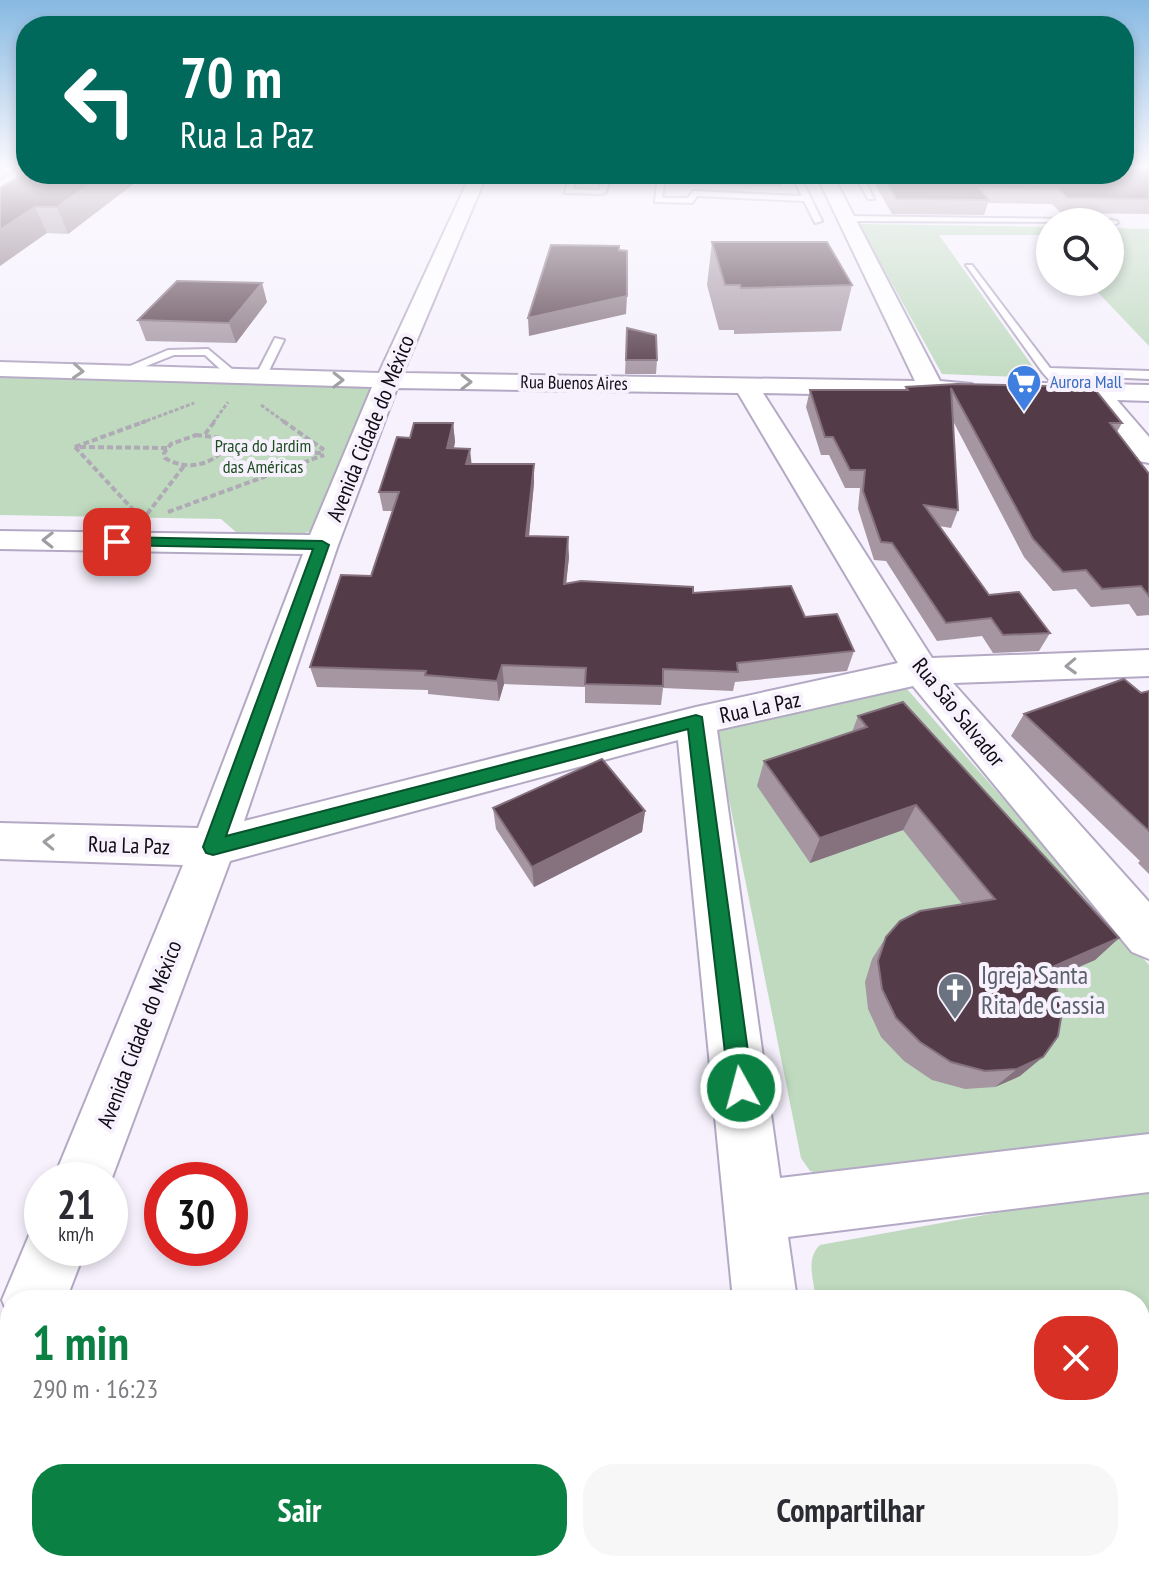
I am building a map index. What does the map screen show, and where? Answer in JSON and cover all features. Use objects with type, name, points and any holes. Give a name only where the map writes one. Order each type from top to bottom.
[{"type":"street","name":"Avenida Cidade do México","points":[[89,1162],[213,847],[322,545],[388,380],[449,241]]},
{"type":"street","points":[[857,241],[931,388]]},
{"type":"street","name":"Rua Buenos Aires","points":[[0,369],[117,374],[232,388],[261,377],[991,390]]},
{"type":"street","name":"Rua São Salvador","points":[[746,386],[921,671],[1149,937]]},
{"type":"street","points":[[1021,390],[1149,393]]},
{"type":"street","points":[[1097,392],[1149,455]]},
{"type":"street","points":[[0,540],[322,545]]},
{"type":"street","name":"Rua La Paz","points":[[0,841],[213,847],[696,721],[921,671],[1149,663]]},
{"type":"street","points":[[696,721],[764,1290]]},
{"type":"street","points":[[756,1211],[1149,1163]]},
{"type":"street","points":[[38,1290],[48,1266]]},
{"type":"lane","points":[[969,267],[1047,371],[1066,391]]},
{"type":"lane","points":[[261,377],[279,340]]},
{"type":"lane","points":[[1047,371],[1149,375]]},
{"type":"path","points":[[205,434],[232,388]]},
{"type":"path","points":[[75,447],[208,398]]},
{"type":"path","points":[[259,403],[329,453]]},
{"type":"path","points":[[75,447],[167,448],[178,440],[205,434],[221,438],[227,446],[213,460],[184,465],[165,458],[167,448]]},
{"type":"path","points":[[75,447],[137,514]]},
{"type":"path","points":[[225,451],[329,453]]},
{"type":"path","points":[[323,466],[329,453]]},
{"type":"path","points":[[175,515],[161,514],[329,453]]},
{"type":"path","points":[[122,514],[150,514],[184,465]]},
{"type":"green space","points":[[869,241],[944,241],[1041,378],[942,374]]},
{"type":"green space","points":[[1124,241],[1149,241],[1149,346],[1101,296],[1124,296]]},
{"type":"green space","name":"Praça do Jardim das Américas","points":[[0,376],[362,383],[373,386],[314,530],[299,535],[237,533],[221,519],[0,515]]},
{"type":"green space","points":[[907,689],[1149,965],[1149,1142],[820,1174],[810,1171],[801,1158],[715,730],[725,722]]},
{"type":"green space","points":[[1149,1185],[1149,1290],[815,1290],[813,1257],[820,1245]]},
{"type":"building","points":[[712,242],[827,242],[852,285],[741,288],[740,285],[725,285]]},
{"type":"building","points":[[551,245],[619,246],[619,250],[627,251],[627,296],[528,318]]},
{"type":"building","points":[[177,281],[262,283],[229,323],[138,320]]},
{"type":"building","points":[[627,328],[656,335],[657,360],[626,360]]},
{"type":"building","points":[[957,384],[1093,387],[1122,423],[1110,423],[1149,474],[1149,596],[1141,586],[1102,589],[1086,570],[1063,572],[1033,539],[951,388],[958,510],[924,505],[989,595],[1019,592],[1050,633],[1003,635],[991,618],[946,623],[892,543],[881,542],[863,491],[865,470],[850,470],[833,437],[825,437],[810,390],[908,390],[906,387]]},
{"type":"building","points":[[414,423],[453,423],[447,448],[470,449],[466,464],[534,464],[526,536],[568,537],[564,584],[581,581],[693,587],[693,593],[791,586],[805,617],[837,614],[854,651],[737,663],[738,672],[663,669],[663,686],[585,684],[586,668],[502,665],[497,681],[425,675],[426,671],[310,667],[341,575],[371,576],[399,492],[379,492],[397,437],[410,438]]},
{"type":"building","points":[[1124,679],[1141,693],[1149,691],[1149,831],[1024,714]]},
{"type":"building","points":[[903,702],[1119,938],[1052,967],[1062,1012],[1058,1036],[1043,1057],[1017,1069],[985,1071],[951,1062],[920,1042],[896,1018],[882,989],[878,961],[886,937],[900,921],[920,911],[995,899],[916,805],[820,838],[764,761],[867,727],[858,716]]},
{"type":"building","points":[[602,759],[645,811],[532,867],[493,808]]},
{"type":"place","name":"Aurora Mall","points":[[1024,413]]},
{"type":"place","name":"Igreja Santa Rita de Cassia","points":[[955,1021]]},
{"type":"route","points":[[117,542],[322,545],[213,847],[696,721],[741,1088]]}]
